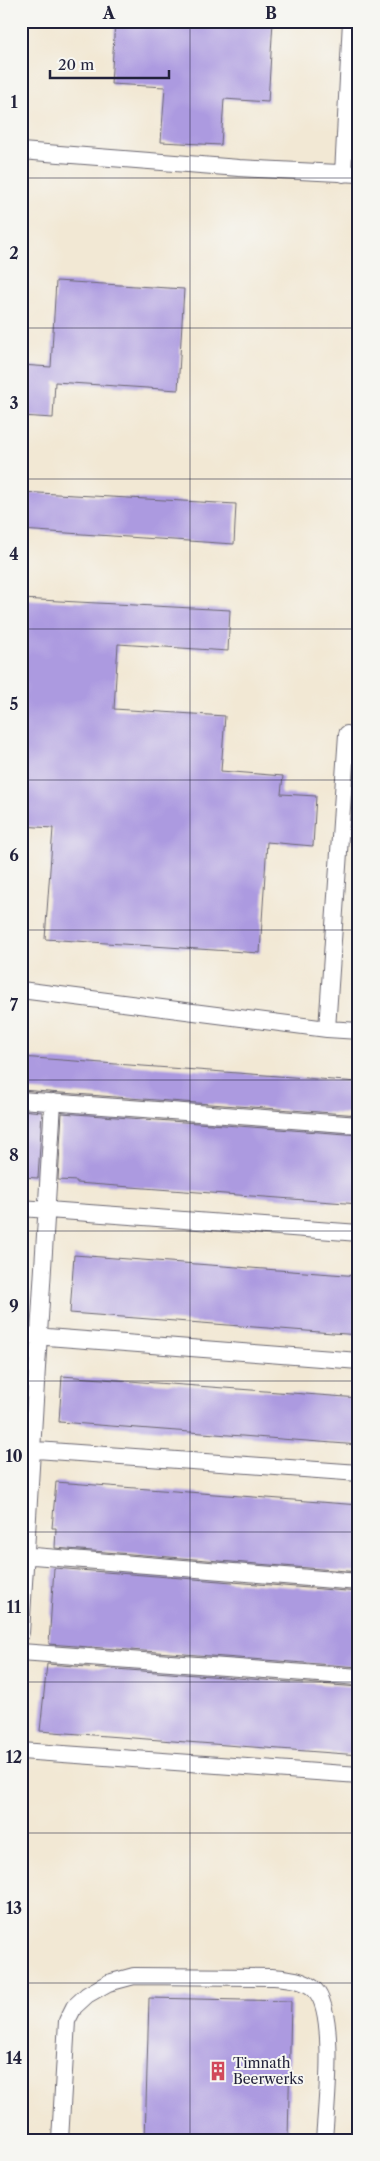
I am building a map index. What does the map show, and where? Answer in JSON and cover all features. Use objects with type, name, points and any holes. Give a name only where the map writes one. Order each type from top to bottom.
[{"type":"lane","points":[[21,151],[351,174],[351,21]]},
{"type":"lane","points":[[327,1029],[347,734]]},
{"type":"lane","points":[[21,990],[327,1029],[359,1031]]},
{"type":"lane","points":[[21,1100],[359,1125]]},
{"type":"lane","points":[[21,1633],[27,1449],[39,1337],[53,1102]]},
{"type":"lane","points":[[21,1208],[359,1233]]},
{"type":"lane","points":[[21,1335],[359,1361]]},
{"type":"lane","points":[[27,1449],[359,1473]]},
{"type":"lane","points":[[24,1556],[359,1582]]},
{"type":"lane","points":[[21,1652],[359,1677]]},
{"type":"lane","points":[[21,1752],[359,1776]]},
{"type":"lane","points":[[60,2140],[67,2021],[74,2008],[87,1995],[108,1983],[134,1976],[144,1976],[272,1977],[294,1979],[315,1990],[326,2013],[329,2042],[324,2140]]},
{"type":"building","points":[[115,21],[273,21],[268,102],[224,99],[221,145],[161,142],[165,87],[111,84]]},
{"type":"building","points":[[56,281],[184,289],[178,390],[55,382],[53,418],[21,416],[21,365],[51,367]]},
{"type":"building","points":[[21,492],[236,504],[234,544],[21,530]]},
{"type":"building","points":[[21,599],[230,610],[228,651],[118,644],[114,709],[225,716],[221,771],[283,776],[281,794],[316,796],[313,846],[267,842],[260,953],[45,939],[53,828],[21,826]]},
{"type":"building","points":[[21,1057],[359,1082],[359,1115],[21,1090]]},
{"type":"building","points":[[21,1110],[42,1112],[38,1178],[21,1177]]},
{"type":"building","points":[[62,1113],[359,1135],[359,1204],[58,1180]]},
{"type":"building","points":[[74,1255],[359,1276],[359,1335],[70,1313]]},
{"type":"building","points":[[62,1376],[359,1398],[359,1445],[59,1422]]},
{"type":"building","points":[[56,1482],[359,1505],[359,1572],[55,1548],[56,1528],[52,1528]]},
{"type":"building","points":[[54,1568],[359,1592],[359,1667],[49,1644]]},
{"type":"building","points":[[47,1664],[359,1687],[359,1755],[40,1731]]},
{"type":"building","name":"Timnath Beerwerks","points":[[149,1998],[291,2001],[288,2140],[145,2140]]},
{"type":"place","name":"Timnath Beerwerks","points":[[218,2071]]}]
